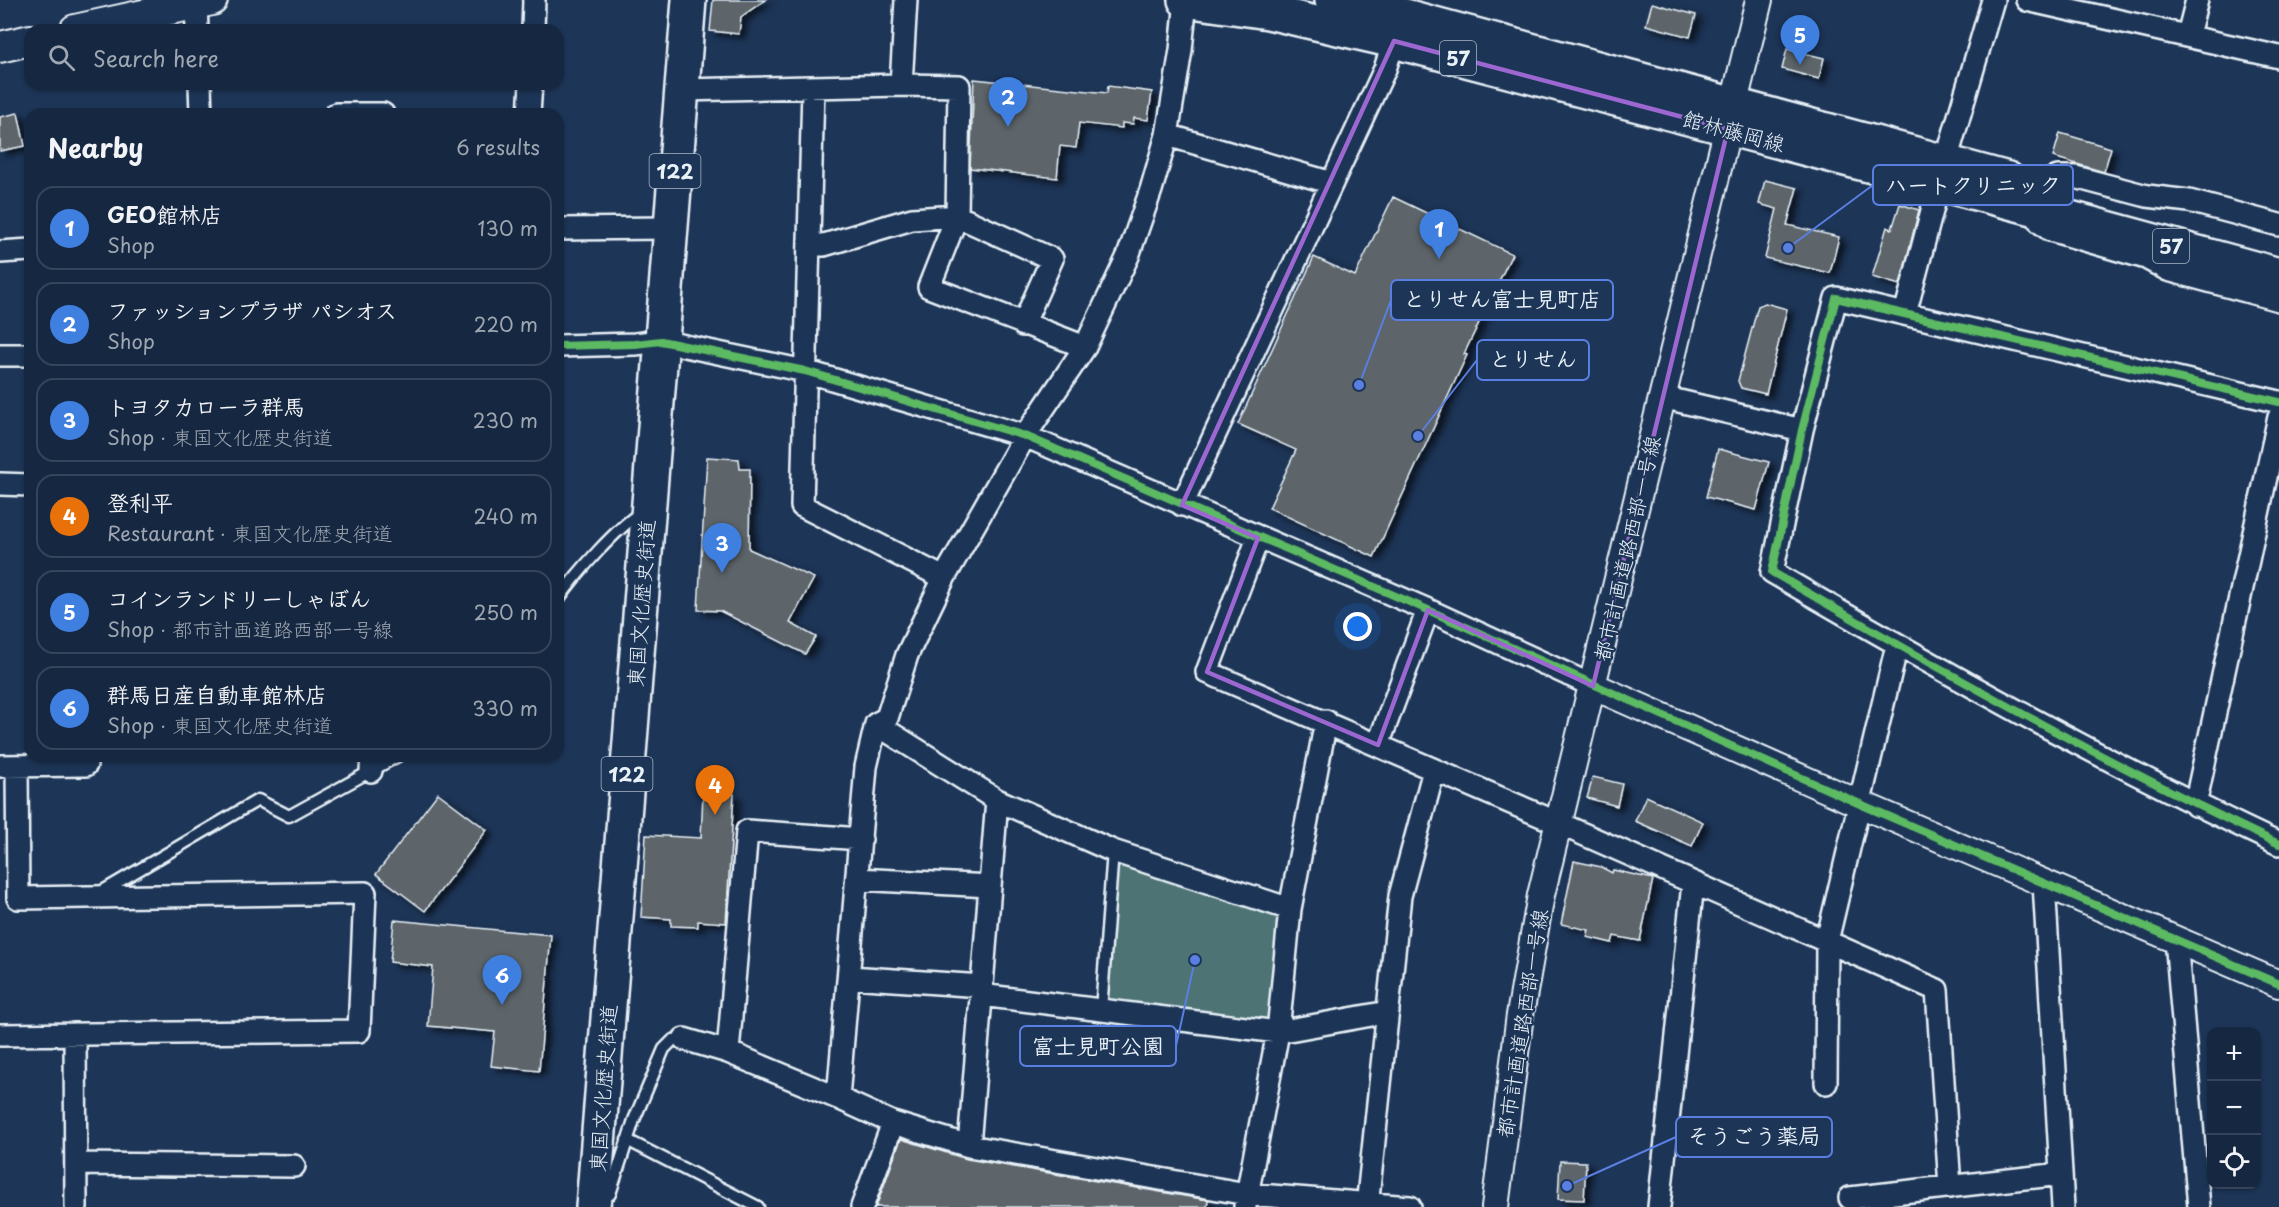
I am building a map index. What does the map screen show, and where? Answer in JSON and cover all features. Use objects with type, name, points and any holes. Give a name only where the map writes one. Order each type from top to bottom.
[{"type":"main road","name":"東国文化歴史街道","points":[[593,1207],[689,0]]},
{"type":"main road","name":"館林藤岡線","points":[[1185,0],[1268,12],[1730,117],[2034,197],[2279,252]]},
{"type":"main road","name":"館林藤岡線","points":[[1332,0],[1412,18],[1730,117]]},
{"type":"main road","points":[[115,24],[202,11]]},
{"type":"main road","points":[[0,47],[24,41]]},
{"type":"main road","name":"館林藤岡線","points":[[2034,197],[2279,275]]},
{"type":"street","points":[[533,24],[534,0]]},
{"type":"street","points":[[901,85],[906,0]]},
{"type":"street","points":[[838,1098],[866,767],[876,724],[887,718],[907,655],[944,578],[1025,436],[1085,347],[1128,256],[1167,135],[1181,50],[1185,0]]},
{"type":"street","name":"都市計画道路西部一号線","points":[[1495,1207],[1531,948],[1558,823],[1759,0]]},
{"type":"street","points":[[1905,314],[1942,173],[1993,0]]},
{"type":"street","points":[[2027,0],[2279,57]]},
{"type":"street","points":[[2188,35],[2197,0]]},
{"type":"street","points":[[1182,505],[1385,69],[1394,41]]},
{"type":"street","points":[[681,90],[901,85],[959,86],[957,216],[929,287],[1085,347]]},
{"type":"street","points":[[813,88],[802,506],[944,578]]},
{"type":"street","points":[[200,90],[201,108]]},
{"type":"street","points":[[529,108],[531,90]]},
{"type":"street","points":[[1167,135],[1332,183]]},
{"type":"street","points":[[2279,225],[2189,201],[2147,196],[2075,177],[2058,177],[2034,197],[2040,222],[2050,230],[2146,258],[2168,270],[2279,300]]},
{"type":"street","points":[[809,245],[824,245],[912,219],[957,216],[1052,259],[1023,325]]},
{"type":"street","points":[[564,229],[670,228]]},
{"type":"street","points":[[0,252],[24,250]]},
{"type":"street","points":[[2279,402],[1836,298],[1802,430],[1772,572],[1897,645],[2195,805],[2279,844]]},
{"type":"street","points":[[564,346],[661,341],[806,371],[1025,436],[1428,610],[1860,804],[2279,984]]},
{"type":"street","points":[[0,356],[24,355]]},
{"type":"street","points":[[1662,397],[1802,430]]},
{"type":"street","points":[[2195,805],[2279,417]]},
{"type":"street","points":[[0,484],[24,485]]},
{"type":"street","points":[[1258,538],[1207,672],[1326,721],[1937,990],[1950,1187]]},
{"type":"street","points":[[1378,745],[1428,610]]},
{"type":"street","points":[[1826,1083],[1827,941],[1897,645]]},
{"type":"street","points":[[1246,1200],[1278,1032],[1290,909],[1326,721]]},
{"type":"street","points":[[876,724],[997,800],[1113,851],[1290,909]]},
{"type":"street","points":[[0,1035],[359,1031],[365,892],[18,898],[8,766],[72,762]]},
{"type":"street","points":[[1367,1205],[1400,896],[1434,770]]},
{"type":"street","points":[[969,1146],[997,800]]},
{"type":"street","points":[[729,1052],[747,831],[861,839]]},
{"type":"street","points":[[858,879],[990,886]]},
{"type":"street","points":[[2044,882],[2063,1207]]},
{"type":"street","points":[[1659,1207],[1693,884]]},
{"type":"street","points":[[2176,939],[2199,1207]]},
{"type":"street","points":[[850,977],[981,991],[1101,1010],[1278,1032],[1388,1012]]},
{"type":"street","points":[[75,1034],[76,1207]]},
{"type":"street","points":[[684,1039],[729,1052],[893,1123],[969,1146],[1246,1200],[1410,1207]]},
{"type":"street","points":[[862,1207],[893,1123]]},
{"type":"street","points":[[76,1164],[294,1166]]},
{"type":"street","points":[[1850,1198],[2061,1174]]},
{"type":"lane","points":[[564,591],[629,520],[648,508]]},
{"type":"lane","points":[[93,897],[258,800],[289,816],[372,763]]},
{"type":"lane","points":[[1101,1010],[1113,851]]},
{"type":"lane","points":[[593,1207],[610,1194],[634,1120],[664,1049],[673,1041],[684,1039]]},
{"type":"lane","points":[[627,1140],[758,1207]]},
{"type":"highlighted area","points":[[1394,41],[1728,129],[1593,686],[1428,610],[1378,745],[1207,672],[1258,538],[1182,505]]},
{"type":"green space","points":[[1113,851],[1290,909],[1278,1032],[1101,1010]]},
{"type":"building","points":[[713,0],[765,0],[741,17],[739,34],[710,31]]},
{"type":"building","points":[[1652,3],[1696,15],[1690,37],[1646,25]]},
{"type":"building","points":[[1787,49],[1824,58],[1819,79],[1782,69]]},
{"type":"building","points":[[974,79],[1107,93],[1108,86],[1152,92],[1148,120],[1134,118],[1133,124],[1122,123],[1122,128],[1079,123],[1076,148],[1060,146],[1057,178],[970,168]]},
{"type":"building","points":[[18,113],[24,146],[0,151],[0,117]]},
{"type":"building","points":[[2060,133],[2111,148],[2104,172],[2053,157]]},
{"type":"building","points":[[1765,180],[1797,188],[1787,225],[1839,237],[1830,273],[1765,258],[1777,209],[1759,204]]},
{"type":"building","points":[[1393,197],[1512,254],[1464,354],[1467,355],[1374,557],[1269,508],[1296,450],[1238,424],[1314,257],[1355,276]]},
{"type":"building","points":[[1900,204],[1919,210],[1900,285],[1872,277],[1887,227],[1892,229]]},
{"type":"building","points":[[1765,303],[1787,309],[1766,394],[1741,388],[1738,381],[1758,306]]},
{"type":"building","points":[[1718,449],[1769,462],[1756,510],[1706,497]]},
{"type":"building","points":[[707,457],[739,459],[740,469],[750,469],[749,549],[814,578],[790,623],[816,637],[805,654],[720,611],[698,610]]},
{"type":"building","points":[[1593,777],[1622,784],[1617,806],[1587,798]]},
{"type":"building","points":[[438,793],[487,830],[425,911],[376,874]]},
{"type":"building","points":[[703,793],[734,794],[726,923],[698,921],[698,927],[671,926],[671,919],[641,917],[646,835],[701,838]]},
{"type":"building","points":[[1646,796],[1703,822],[1692,846],[1635,821]]},
{"type":"building","points":[[1574,861],[1601,867],[1612,873],[1613,870],[1653,879],[1640,941],[1614,936],[1612,943],[1587,937],[1589,930],[1561,924]]},
{"type":"building","points":[[394,920],[551,935],[539,1071],[491,1066],[495,1032],[428,1026],[433,967],[390,962]]},
{"type":"building","points":[[901,1139],[967,1159],[1208,1200],[1207,1207],[876,1207]]},
{"type":"building","points":[[1560,1161],[1586,1162],[1584,1200],[1558,1199]]},
{"type":"cycle path","points":[[2279,402],[1836,298],[1802,430],[1772,572],[2086,748],[2279,844]]},
{"type":"cycle path","points":[[564,346],[661,341],[805,371],[1025,436],[1428,610],[1860,804],[2279,984]]},
{"type":"place","name":"コインランドリーしゃぼん","points":[[1800,65]]},
{"type":"place","name":"ファッションプラザ パシオス","points":[[1008,127]]},
{"type":"place","name":"ハートクリニック","points":[[1788,248]]},
{"type":"place","name":"GEO館林店","points":[[1439,259]]},
{"type":"place","name":"とりせん富士見町店","points":[[1359,385]]},
{"type":"place","name":"とりせん","points":[[1418,436]]},
{"type":"place","name":"トヨタカローラ群馬","points":[[722,573]]},
{"type":"place","name":"登利平","points":[[715,815]]},
{"type":"place","name":"富士見町公園","points":[[1195,960]]},
{"type":"place","name":"群馬日産自動車館林店","points":[[502,1005]]},
{"type":"place","name":"そうごう薬局","points":[[1567,1186]]}]
